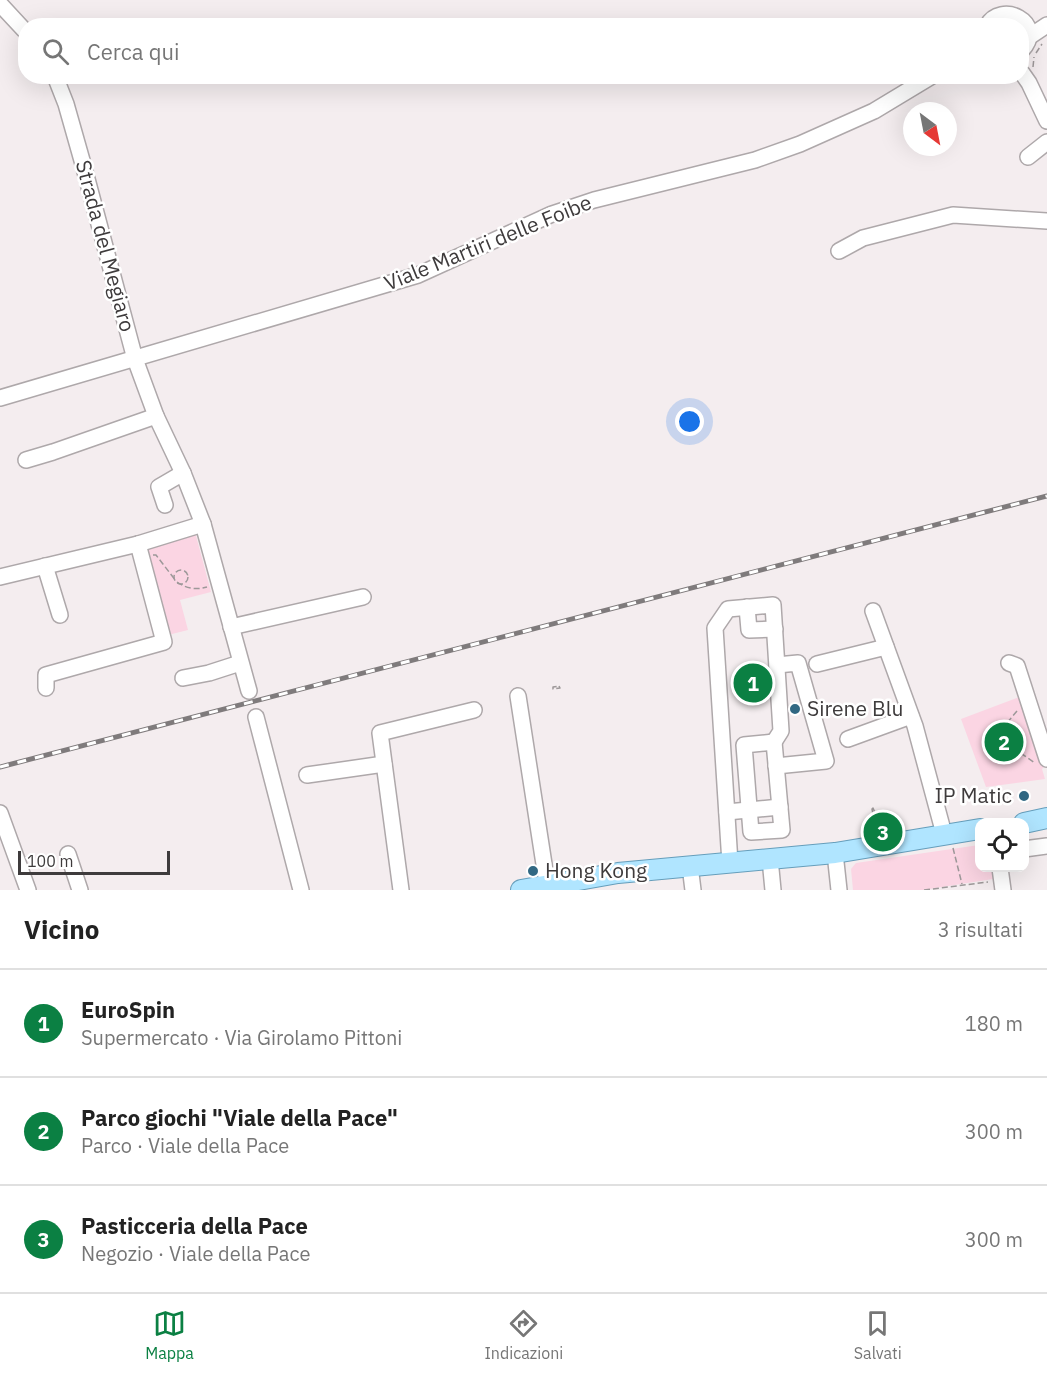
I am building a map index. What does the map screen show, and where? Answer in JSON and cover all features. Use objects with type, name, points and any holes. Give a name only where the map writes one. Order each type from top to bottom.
[{"type":"main road","points":[[521,890],[618,873],[835,853],[948,838],[975,830]]},
{"type":"street","points":[[988,0],[988,18]]},
{"type":"street","points":[[992,18],[1004,3],[1036,18],[1047,18]]},
{"type":"street","points":[[0,4],[18,23]]},
{"type":"street","points":[[1026,14],[1031,20],[1032,42],[1029,58]]},
{"type":"street","points":[[1032,42],[1047,25]]},
{"type":"street","points":[[1029,82],[1047,121]]},
{"type":"street","name":"Strada del Megiaro","points":[[58,84],[83,164],[135,359],[156,416],[183,473],[203,524],[249,691]]},
{"type":"street","name":"Viale Martiri delle Foibe","points":[[0,398],[418,275],[552,214],[594,200],[755,160],[800,144],[927,84]]},
{"type":"street","points":[[1028,158],[1047,142]]},
{"type":"street","points":[[839,251],[863,238],[953,215],[1047,221]]},
{"type":"street","points":[[26,460],[156,416]]},
{"type":"street","points":[[165,505],[159,487],[183,473]]},
{"type":"street","points":[[0,560],[2,576],[139,550],[203,524]]},
{"type":"street","points":[[46,688],[46,675],[164,642],[139,550]]},
{"type":"street","points":[[45,567],[60,615]]},
{"type":"street","points":[[231,627],[363,597]]},
{"type":"street","points":[[730,863],[715,628],[728,609],[773,604],[781,731],[774,742],[782,830],[751,832],[744,747]]},
{"type":"street","points":[[747,607],[741,631],[775,629]]},
{"type":"street","points":[[873,611],[911,716],[948,838]]},
{"type":"street","points":[[817,664],[886,647]]},
{"type":"street","points":[[183,678],[240,663]]},
{"type":"street","points":[[776,766],[826,761],[798,663],[777,665]]},
{"type":"street","points":[[1009,663],[1017,666],[1028,700],[1043,763]]},
{"type":"street","points":[[518,696],[548,887]]},
{"type":"street","points":[[401,890],[380,733],[474,710]]},
{"type":"street","points":[[848,739],[911,716]]},
{"type":"street","points":[[256,717],[301,890]]},
{"type":"street","points":[[723,749],[774,742]]},
{"type":"street","points":[[307,775],[384,764]]},
{"type":"street","points":[[727,812],[780,807]]},
{"type":"street","points":[[0,813],[27,890]]},
{"type":"street","points":[[1029,848],[1047,846]]},
{"type":"street","points":[[835,853],[839,890]]},
{"type":"street","points":[[68,854],[80,890]]},
{"type":"street","points":[[770,859],[773,890]]},
{"type":"street","points":[[690,866],[693,890]]},
{"type":"path","points":[[1029,72],[1033,67],[1032,42]]},
{"type":"path","points":[[139,550],[156,555],[182,586],[197,590],[220,584]]},
{"type":"path","points":[[177,571],[185,571],[187,579],[182,583],[177,582],[174,575],[177,571]]},
{"type":"path","points":[[1028,700],[996,736],[1043,763]]},
{"type":"path","points":[[948,838],[963,885]]},
{"type":"path","points":[[924,890],[1002,879]]},
{"type":"shaded area","points":[[195,532],[211,592],[180,600],[188,630],[168,635],[144,546]]},
{"type":"shaded area","points":[[1022,696],[1046,765],[1042,769],[1045,779],[986,787],[961,719]]},
{"type":"shaded area","points":[[975,846],[975,872],[992,872],[993,879],[923,890],[853,890],[851,869],[856,863]]},
{"type":"railway","points":[[0,767],[1047,496]]},
{"type":"place","name":"EuroSpin","points":[[753,683]]},
{"type":"place","name":"Sirene Blu","points":[[795,709]]},
{"type":"place","name":"Parco giochi \"Viale della Pace\"","points":[[1004,742]]},
{"type":"place","name":"IP Matic","points":[[1024,796]]},
{"type":"place","name":"Pasticceria della Pace","points":[[883,832]]},
{"type":"place","name":"Hong Kong","points":[[533,871]]}]
